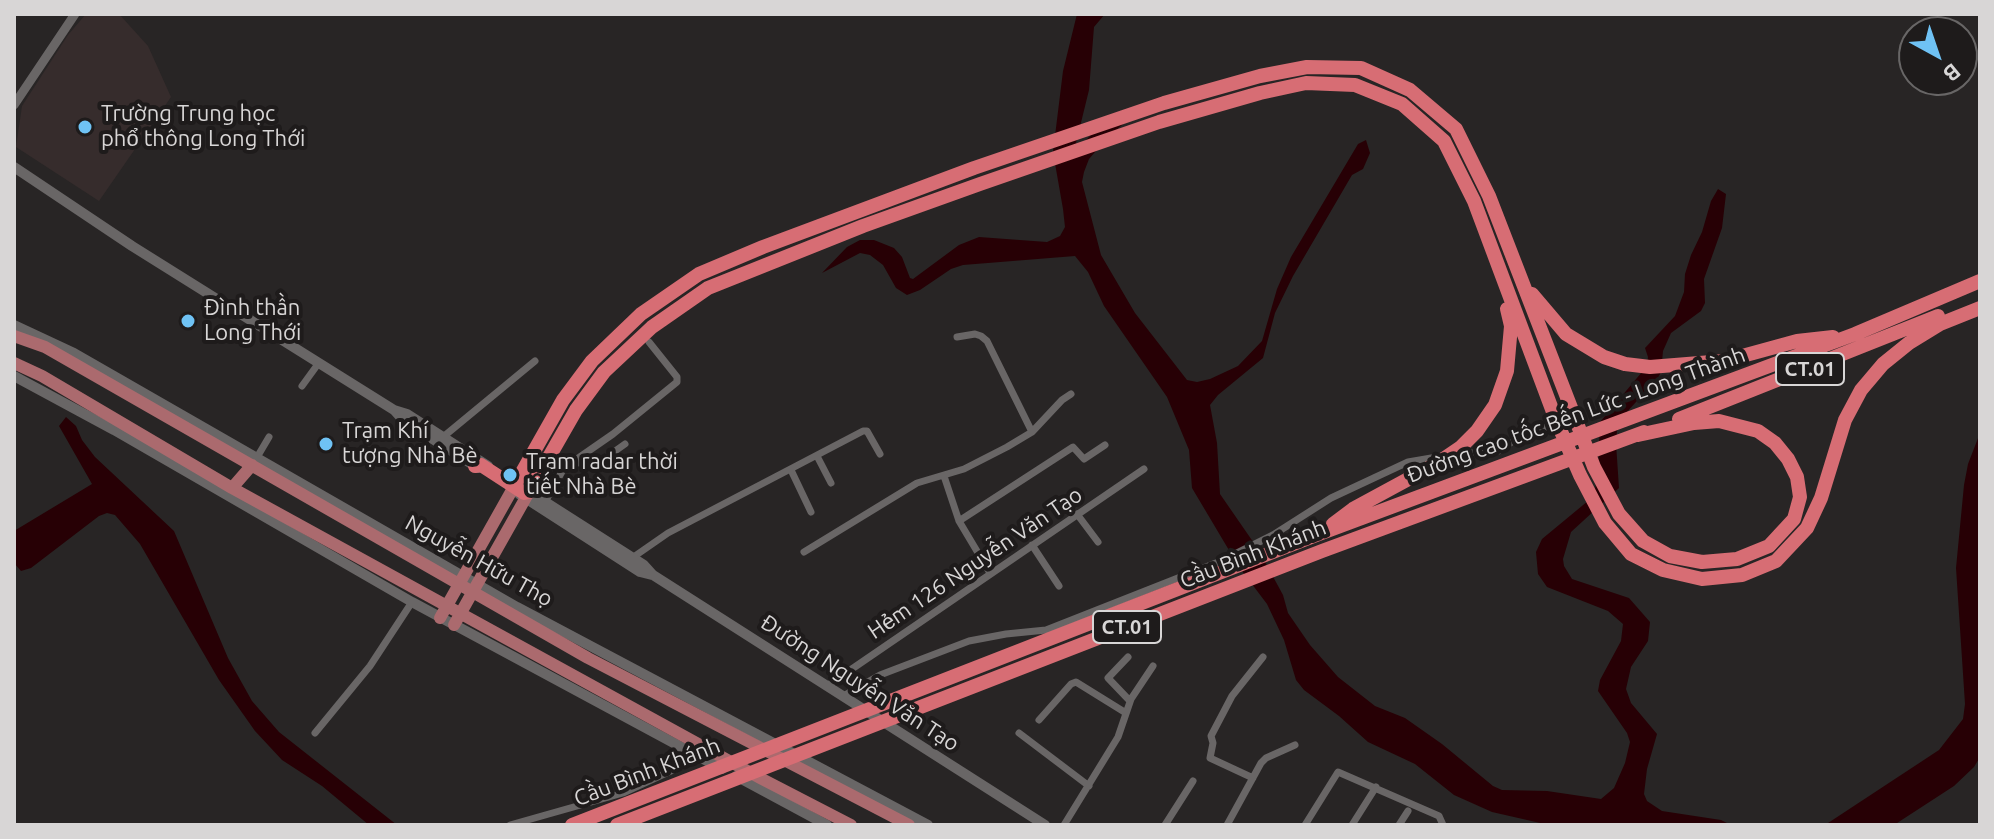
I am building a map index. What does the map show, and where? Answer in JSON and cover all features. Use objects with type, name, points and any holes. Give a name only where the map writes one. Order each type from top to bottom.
[{"type":"highway","points":[[475,466],[481,465],[527,495],[576,410],[604,372],[652,327],[708,288],[863,226],[1040,163],[1156,115],[1164,103],[1307,67],[1361,68],[1410,90],[1456,129],[1489,196],[1594,467],[1619,514],[1643,541],[1670,556],[1702,562],[1737,559],[1769,546],[1794,519],[1800,497],[1797,477],[1775,443],[1758,431],[1719,421],[1638,435]]},
{"type":"highway","points":[[514,487],[563,400],[592,361],[641,314],[699,274],[763,247],[1039,146],[1156,115],[1306,83],[1355,85],[1402,104],[1444,141],[1474,201],[1556,420],[1580,475],[1605,523],[1631,554],[1663,570],[1702,579],[1742,575],[1776,561],[1807,528],[1827,479],[1845,420],[1861,390],[1883,364],[1930,330],[1980,308]]},
{"type":"highway","points":[[1510,251],[1537,301],[1566,334],[1604,357],[1650,367],[1724,361],[1797,341],[1855,334]]},
{"type":"highway","points":[[1319,534],[1353,509],[1461,447],[1495,405],[1507,371],[1511,326],[1500,271]]},
{"type":"highway","name":"Đường cao tốc Bến Lức - Long Thành","points":[[1319,534],[1855,334],[1980,281]]},
{"type":"highway","name":"Đường cao tốc Bến Lức - Long Thành","points":[[1638,435],[1865,348],[1980,299]]},
{"type":"highway","name":"Cầu Bình Khánh","points":[[617,825],[1322,551],[1638,435]]},
{"type":"highway","name":"Cầu Bình Khánh","points":[[572,825],[1319,534]]},
{"type":"main road","points":[[14,167],[318,364],[443,437],[514,487],[444,612]]},
{"type":"main road","name":"Nguyễn Hữu Thọ","points":[[14,325],[54,342],[461,581],[928,825]]},
{"type":"main road","name":"Nguyễn Hữu Thọ","points":[[14,336],[45,347],[212,437]]},
{"type":"main road","points":[[14,363],[42,376],[117,425],[444,612],[851,825]]},
{"type":"main road","points":[[14,376],[117,425],[232,488],[412,602],[444,612]]},
{"type":"main road","points":[[394,410],[403,420],[475,466]]},
{"type":"main road","points":[[232,488],[254,461]]},
{"type":"main road","points":[[457,619],[527,495]]},
{"type":"main road","name":"Đường Nguyễn Văn Tạo","points":[[527,495],[545,502],[653,575],[1045,825]]},
{"type":"main road","name":"Đường Nguyễn Văn Tạo","points":[[527,495],[640,572],[653,575]]},
{"type":"main road","name":"Nguyễn Hữu Thọ","points":[[474,588],[588,658],[909,825]]},
{"type":"main road","points":[[457,619],[827,825]]},
{"type":"street","points":[[14,105],[75,14]]},
{"type":"street","points":[[957,337],[975,334],[987,341],[1032,432]]},
{"type":"street","points":[[545,502],[562,471],[677,382],[677,377],[649,342]]},
{"type":"street","points":[[443,437],[535,361]]},
{"type":"street","points":[[302,386],[318,364]]},
{"type":"street","points":[[804,552],[917,483],[985,460],[1032,432],[1071,394]]},
{"type":"street","points":[[845,695],[880,675],[969,641],[1046,630],[1221,561],[1273,535],[1331,498],[1408,462],[1498,451],[1546,427]]},
{"type":"street","points":[[632,558],[668,533],[859,433],[867,431],[880,454]]},
{"type":"street","points":[[254,461],[269,437]]},
{"type":"street","points":[[575,462],[594,466],[625,444]]},
{"type":"street","points":[[959,521],[1073,447],[1084,459],[1105,445]]},
{"type":"street","points":[[817,456],[831,483]]},
{"type":"street","name":"Hẻm 126 Nguyễn Văn Tạo","points":[[827,686],[1144,469]]},
{"type":"street","points":[[791,470],[811,512]]},
{"type":"street","points":[[944,476],[959,521],[990,573]]},
{"type":"street","points":[[1077,514],[1098,542]]},
{"type":"street","points":[[1032,545],[1059,586]]},
{"type":"street","points":[[315,733],[370,666],[412,602]]},
{"type":"street","points":[[1128,657],[1108,678],[1130,701]]},
{"type":"street","points":[[1253,778],[1210,758],[1211,736],[1232,696],[1263,657]]},
{"type":"street","points":[[1064,825],[1118,737],[1130,701],[1153,666]]},
{"type":"street","points":[[1039,720],[1076,682],[1126,713]]},
{"type":"street","points":[[1019,733],[1089,786]]},
{"type":"street","points":[[1227,825],[1266,758],[1295,745]]},
{"type":"street","points":[[510,825],[623,793],[688,763],[695,754]]},
{"type":"street","points":[[1305,825],[1338,772],[1439,816],[1443,825]]},
{"type":"street","points":[[1165,825],[1193,781]]},
{"type":"street","points":[[1352,825],[1376,787]]},
{"type":"street","points":[[1399,825],[1408,811]]},
{"type":"shaded area","name":"Trường Trung học phổ thông Long Thới","points":[[86,14],[119,14],[148,46],[171,97],[99,201],[16,147],[22,106],[68,35]]},
{"type":"shaded area","points":[[1077,14],[1105,14],[1094,27],[1089,90],[1076,143],[1079,146],[1098,128],[1130,118],[1089,159],[1084,172],[1082,182],[1101,255],[1135,313],[1187,380],[1197,382],[1210,379],[1238,366],[1262,341],[1277,289],[1291,257],[1358,144],[1366,140],[1370,153],[1363,169],[1352,175],[1293,276],[1275,313],[1263,358],[1210,405],[1217,443],[1220,494],[1258,549],[1283,595],[1288,613],[1338,677],[1375,706],[1405,718],[1502,790],[1547,791],[1601,799],[1614,788],[1625,763],[1630,742],[1627,733],[1598,691],[1600,680],[1621,641],[1623,624],[1608,611],[1547,587],[1538,574],[1536,552],[1542,539],[1594,496],[1600,422],[1647,366],[1645,348],[1675,316],[1684,292],[1685,274],[1711,201],[1718,189],[1726,194],[1722,228],[1704,279],[1705,303],[1701,311],[1671,333],[1663,351],[1658,378],[1625,414],[1617,431],[1616,443],[1619,488],[1571,532],[1563,559],[1572,579],[1629,598],[1650,622],[1648,641],[1631,667],[1626,689],[1631,703],[1657,734],[1647,769],[1644,794],[1647,801],[1662,811],[1721,820],[1731,825],[1549,825],[1492,812],[1454,795],[1415,764],[1368,742],[1304,690],[1296,680],[1284,640],[1267,604],[1239,567],[1192,488],[1189,450],[1167,397],[1104,306],[1088,272],[1075,256],[963,265],[907,295],[896,288],[883,265],[870,255],[860,253],[822,273],[847,247],[860,240],[874,240],[894,248],[913,279],[959,245],[979,237],[1047,242],[1060,236],[1065,227],[1053,152],[1063,71]]},
{"type":"shaded area","points":[[66,417],[76,426],[95,457],[174,531],[228,658],[252,701],[279,732],[397,825],[369,825],[322,786],[282,760],[255,731],[219,680],[140,544],[115,515],[107,513],[99,516],[31,568],[21,571],[14,563],[14,531],[92,484],[59,426]]},
{"type":"shaded area","points":[[1980,433],[1980,757],[1954,786],[1894,825],[1825,825],[1939,750],[1963,719],[1965,704],[1956,568],[1964,485]]},
{"type":"place","name":"Trường Trung học phổ thông Long Thới","points":[[85,127]]},
{"type":"place","name":"Đình thần Long Thới","points":[[188,321]]},
{"type":"place","name":"Trạm Khí tượng Nhà Bè","points":[[326,444]]},
{"type":"place","name":"Trạm radar thời tiết Nhà Bè","points":[[510,475]]}]
